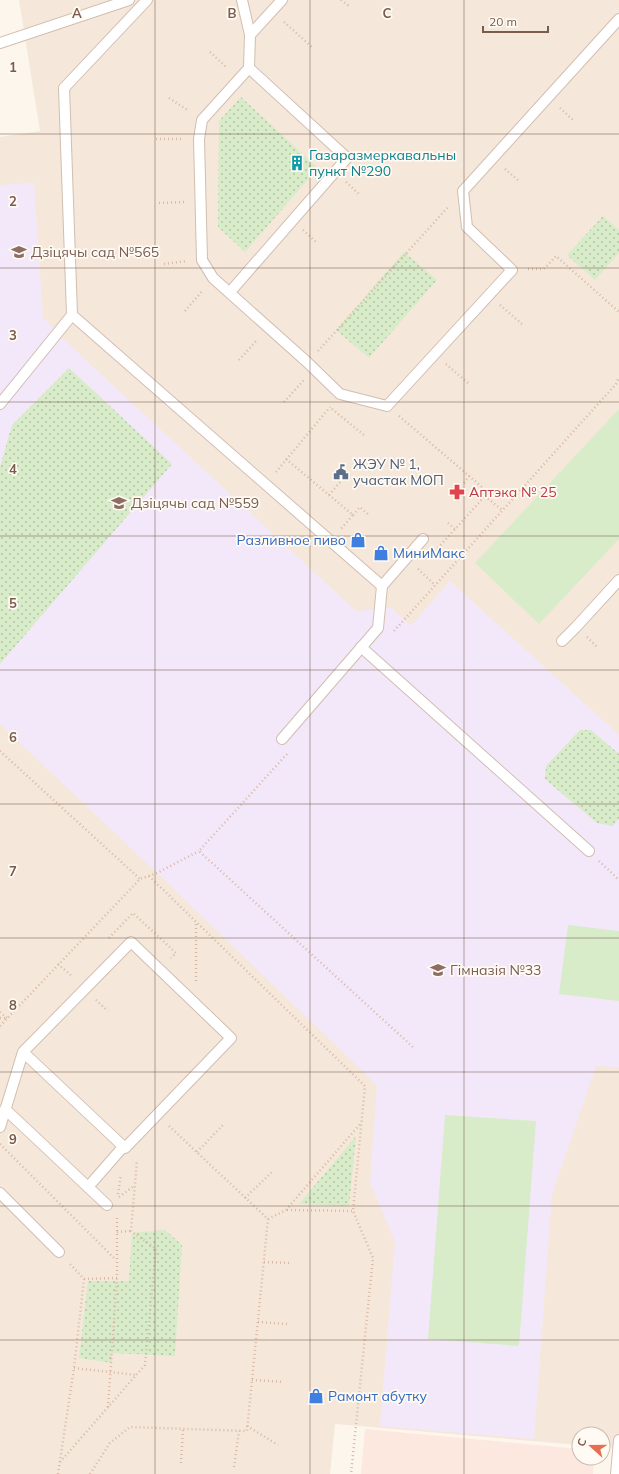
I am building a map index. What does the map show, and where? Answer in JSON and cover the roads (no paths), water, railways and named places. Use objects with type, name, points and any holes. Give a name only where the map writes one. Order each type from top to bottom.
[{"type":"lane","points":[[0,43],[129,0]]},
{"type":"lane","points":[[0,404],[72,315],[64,88],[147,0]]},
{"type":"lane","points":[[242,0],[250,35],[249,68],[202,120],[199,139],[202,260],[213,278],[340,394],[387,406],[512,270],[467,227],[463,191],[619,19]]},
{"type":"lane","points":[[250,35],[282,0]]},
{"type":"lane","points":[[230,292],[347,158],[249,68]]},
{"type":"lane","points":[[72,315],[382,586]]},
{"type":"lane","points":[[282,739],[378,628],[382,586],[423,539]]},
{"type":"lane","points":[[562,641],[576,628],[619,580]]},
{"type":"lane","points":[[361,648],[589,851]]},
{"type":"lane","points":[[0,1127],[23,1052],[131,942],[231,1038],[125,1148],[123,1147],[88,1187]]},
{"type":"lane","points":[[23,1052],[123,1147]]},
{"type":"lane","points":[[5,1109],[107,1205]]},
{"type":"lane","points":[[0,1192],[58,1252]]},
{"type":"lane","points":[[616,1474],[619,1440]]},
{"type":"place","name":"Газаразмеркавальны пункт №290","points":[[297,163]]},
{"type":"place","name":"Дзіцячы сад №565","points":[[19,252]]},
{"type":"place","name":"ЖЭУ № 1, участак МОП","points":[[341,472]]},
{"type":"place","name":"Аптэка № 25","points":[[457,492]]},
{"type":"place","name":"Дзіцячы сад №559","points":[[119,503]]},
{"type":"place","name":"Разливное пиво","points":[[358,540]]},
{"type":"place","name":"МиниМакс","points":[[381,553]]},
{"type":"place","name":"Гімназія №33","points":[[438,970]]},
{"type":"place","name":"Рамонт абутку","points":[[316,1396]]}]
